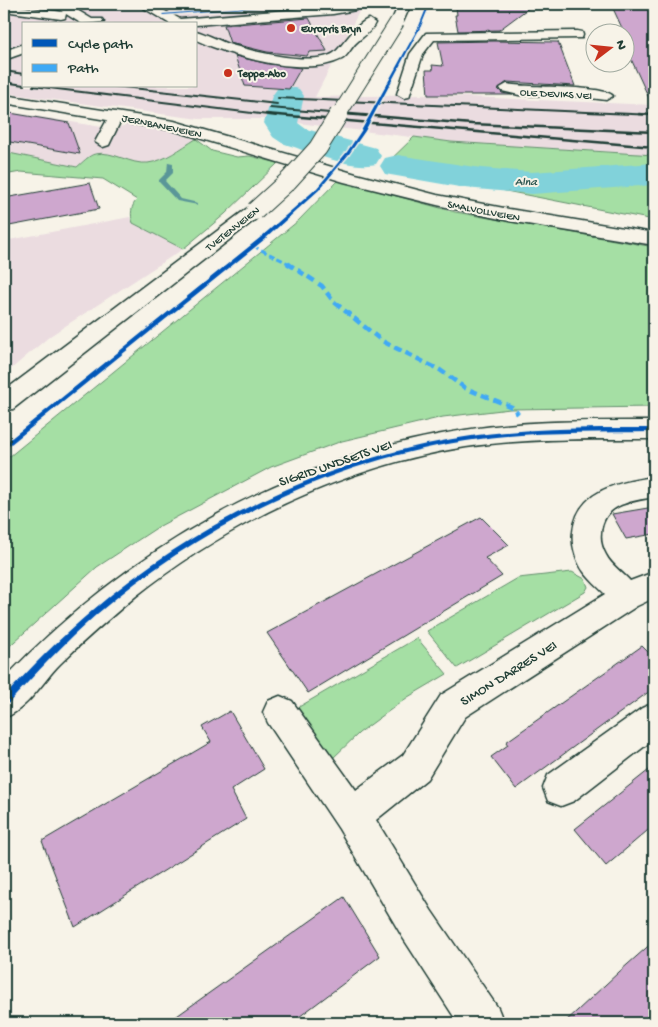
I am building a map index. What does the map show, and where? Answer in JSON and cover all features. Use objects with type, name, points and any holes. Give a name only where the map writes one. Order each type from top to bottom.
[{"type":"street","points":[[42,4],[88,22]]},
{"type":"street","points":[[143,4],[177,22]]},
{"type":"street","points":[[191,22],[333,10],[352,7],[353,4]]},
{"type":"street","name":"TVETENVEIEN","points":[[4,403],[255,211],[289,180],[318,148],[397,22],[405,4]]},
{"type":"street","points":[[4,7],[60,10],[69,22]]},
{"type":"street","points":[[198,36],[272,59],[310,62],[338,56],[350,41],[364,31],[369,23]]},
{"type":"street","points":[[404,94],[418,53],[426,39],[431,36],[577,35]]},
{"type":"street","points":[[4,56],[22,49]]},
{"type":"street","name":"OLE DEVIKS VEI","points":[[507,88],[519,91],[554,91],[606,96]]},
{"type":"street","name":"JERNBANEVEIEN","points":[[4,99],[117,120],[190,129],[316,168]]},
{"type":"street","points":[[4,107],[82,120],[117,120]]},
{"type":"street","points":[[104,142],[117,120]]},
{"type":"street","name":"SMALVOLLVEIEN","points":[[316,168],[473,208],[654,239]]},
{"type":"street","name":"SIGRID UNDSETS VEI","points":[[4,702],[69,635],[123,589],[226,522],[275,496],[316,478],[359,463],[441,442],[544,431],[654,430]]},
{"type":"street","points":[[626,597],[594,563],[586,541],[588,518],[604,501],[628,491],[654,487]]},
{"type":"street","name":"SIMON DARRES VEI","points":[[358,812],[415,768],[453,706],[626,597],[654,584]]},
{"type":"street","points":[[280,712],[358,812],[417,924],[483,1023]]},
{"type":"street","points":[[561,788],[654,719]]},
{"type":"shaded area","points":[[4,4],[363,4],[315,97],[422,95],[654,105],[654,155],[451,142],[266,119],[199,119],[4,93]]},
{"type":"shaded area","points":[[4,111],[114,129],[135,122],[196,139],[163,159],[149,163],[136,164],[103,153],[94,154],[77,167],[4,152]]},
{"type":"shaded area","points":[[130,217],[133,223],[183,249],[50,336],[4,375],[4,241]]},
{"type":"green space","points":[[414,137],[451,142],[654,155],[654,220],[383,167]]},
{"type":"green space","points":[[196,139],[212,151],[237,157],[250,156],[278,163],[225,214],[183,249],[133,223],[132,210],[137,200],[103,179],[21,172],[4,175],[4,152],[77,167],[90,156],[102,153],[135,162],[148,163],[167,157]]},
{"type":"green space","points":[[338,180],[455,212],[654,247],[654,407],[510,409],[443,417],[342,441],[271,467],[158,527],[97,567],[4,651],[4,461],[298,221]]},
{"type":"green space","points":[[572,572],[585,579],[588,587],[585,592],[457,668],[427,631],[518,578]]},
{"type":"green space","points":[[417,638],[447,674],[408,697],[359,733],[332,759],[292,711]]},
{"type":"building","points":[[463,4],[534,4],[499,30],[458,31],[455,15],[457,15],[456,7],[464,8]]},
{"type":"building","points":[[611,4],[654,4],[654,109],[636,70],[636,22],[619,22]]},
{"type":"building","points":[[309,18],[327,51],[309,52],[307,56],[267,52],[230,43],[224,25]]},
{"type":"building","points":[[438,42],[558,42],[575,86],[507,82],[498,89],[502,93],[513,95],[428,95],[426,70],[433,70],[432,65],[443,66]]},
{"type":"building","points":[[235,56],[268,64],[301,68],[289,89],[245,86]]},
{"type":"building","points":[[4,112],[69,123],[80,154],[4,141]]},
{"type":"building","points":[[90,183],[99,209],[4,227],[4,198]]},
{"type":"building","points":[[654,507],[654,534],[626,539],[612,514]]},
{"type":"building","points":[[481,517],[509,545],[485,558],[502,576],[308,693],[267,633]]},
{"type":"building","points":[[642,646],[654,658],[654,688],[516,789],[491,757],[508,745],[506,742]]},
{"type":"building","points":[[230,711],[264,769],[231,790],[246,819],[75,927],[42,841],[211,742],[202,727]]},
{"type":"building","points":[[654,766],[654,825],[606,866],[575,829]]},
{"type":"building","points":[[344,897],[380,956],[291,1023],[167,1023]]},
{"type":"building","points":[[654,941],[654,1023],[564,1023],[619,972]]},
{"type":"waterway","name":"Alna","points":[[288,96],[281,123],[285,130],[294,136],[363,156]]},
{"type":"waterway","points":[[170,163],[170,173],[161,181],[179,200],[196,204]]},
{"type":"waterway","name":"Alna","points":[[398,166],[481,179],[532,183],[654,174]]},
{"type":"railway","points":[[4,71],[22,74]]},
{"type":"railway","points":[[4,82],[22,85]]},
{"type":"railway","points":[[49,88],[276,116]]},
{"type":"railway","points":[[132,88],[277,104]]},
{"type":"railway","points":[[278,98],[654,115],[639,114]]},
{"type":"railway","points":[[270,108],[366,116]]},
{"type":"railway","points":[[266,114],[654,147]]},
{"type":"railway","points":[[350,114],[472,124],[654,132]]},
{"type":"marked path","points":[[253,246],[295,267],[322,286],[333,301],[382,341],[440,370],[465,388],[512,407],[518,414]]},
{"type":"cycle path","points":[[163,14],[294,4]]},
{"type":"cycle path","points":[[4,447],[263,238],[318,189],[348,153],[363,131],[420,26],[429,4]]},
{"type":"cycle path","points":[[4,702],[48,655],[95,611],[146,572],[201,536],[257,505],[317,479],[378,458],[466,438],[547,431],[654,430]]},
{"type":"place","name":"Europris Bryn","points":[[291,28]]},
{"type":"place","name":"Teppe-Abo","points":[[228,73]]}]
